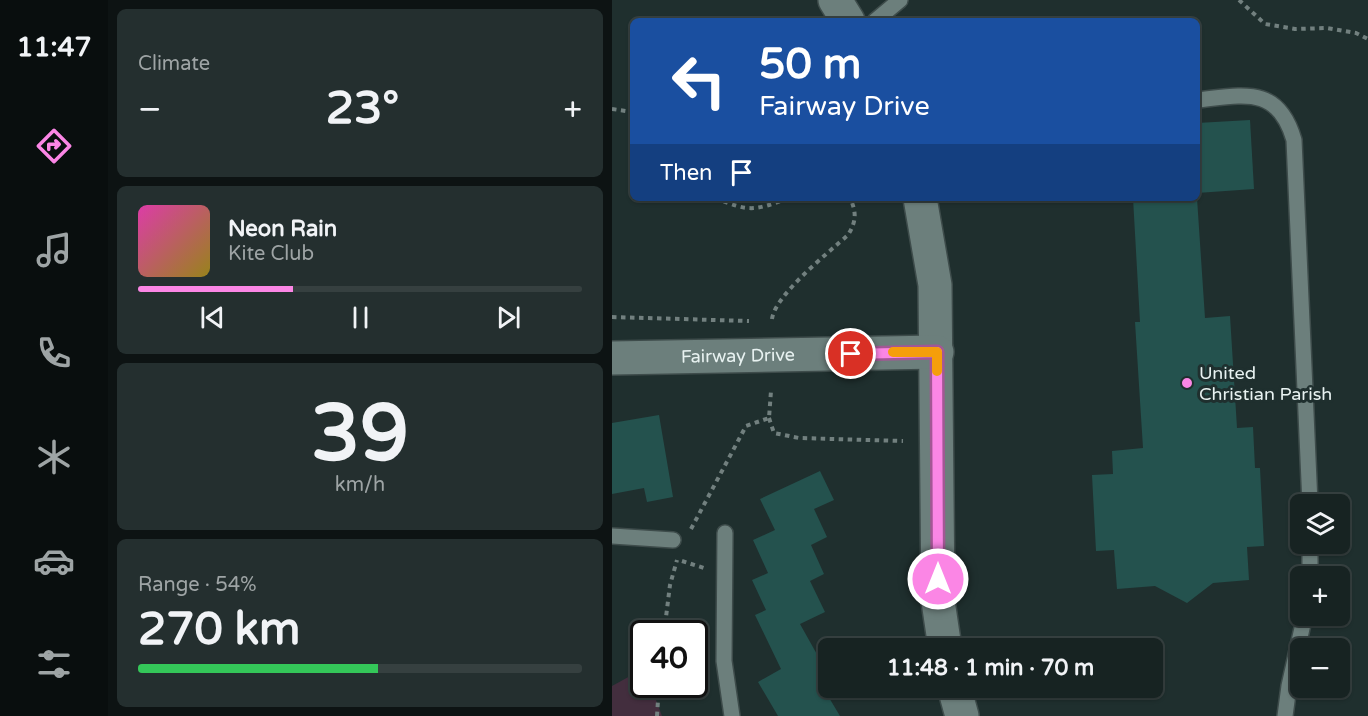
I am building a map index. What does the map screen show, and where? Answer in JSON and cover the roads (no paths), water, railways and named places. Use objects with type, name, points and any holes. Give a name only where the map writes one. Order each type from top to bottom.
[{"type":"street","points":[[835,0],[846,18]]},
{"type":"street","points":[[921,201],[935,285],[938,601],[944,638]]},
{"type":"street","name":"Fairway Drive","points":[[612,358],[937,352]]},
{"type":"street","points":[[957,698],[962,716]]},
{"type":"lane","points":[[879,18],[900,0]]},
{"type":"lane","points":[[1200,100],[1245,95],[1262,97],[1276,105],[1288,120],[1293,140],[1310,494]]},
{"type":"lane","points":[[725,533],[724,661],[732,716]]},
{"type":"lane","points":[[612,536],[658,538],[677,545]]},
{"type":"lane","points":[[1285,716],[1303,626]]},
{"type":"place","name":"United Christian Parish","points":[[1187,383]]}]
